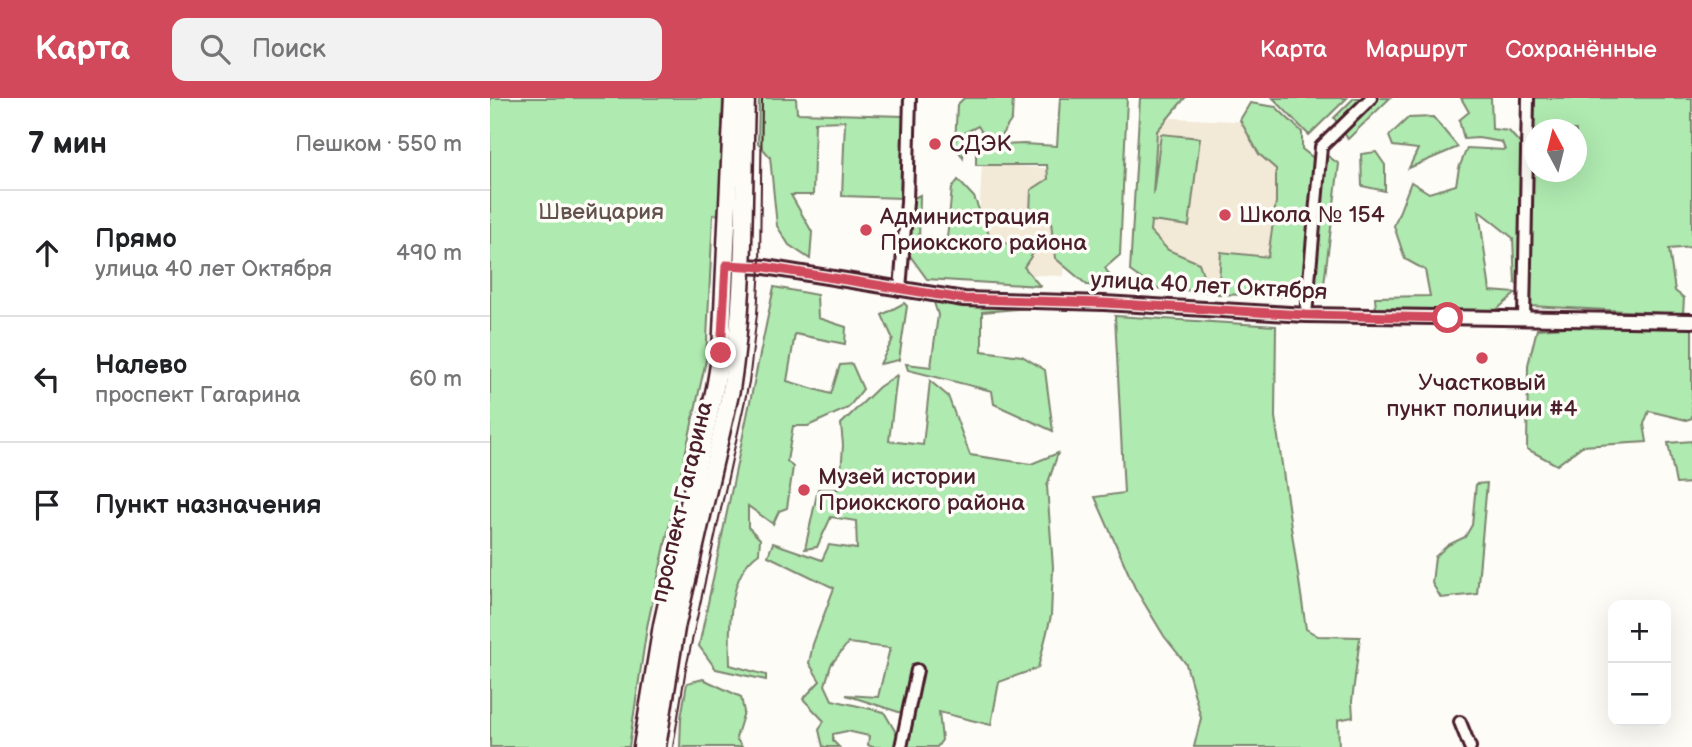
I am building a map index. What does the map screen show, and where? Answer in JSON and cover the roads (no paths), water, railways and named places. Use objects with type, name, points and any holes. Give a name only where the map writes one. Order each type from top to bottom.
[{"type":"main road","name":"проспект Гагарина","points":[[657,747],[676,628],[731,390],[737,344],[733,98]]},
{"type":"main road","name":"проспект Гагарина","points":[[642,747],[662,625],[715,388],[734,266],[746,98]]},
{"type":"street","points":[[900,290],[907,202],[910,98]]},
{"type":"street","points":[[1306,315],[1321,147],[1371,98]]},
{"type":"street","points":[[1524,318],[1528,98]]},
{"type":"street","name":"улица 40 лет Октября","points":[[734,266],[765,267],[964,299],[1104,303],[1306,315],[1692,321]]},
{"type":"street","points":[[901,747],[918,670]]},
{"type":"street","points":[[1460,722],[1470,747]]},
{"type":"tram line","points":[[673,747],[686,668],[749,382],[760,266],[762,98]]},
{"type":"place","name":"СДЭК","points":[[935,144]]},
{"type":"place","name":"Школа № 154","points":[[1225,215]]},
{"type":"place","name":"Администрация Приокского района","points":[[866,230]]},
{"type":"place","name":"Участковый пункт полиции #4","points":[[1482,358]]},
{"type":"place","name":"Музей истории Приокского района","points":[[804,490]]},
{"type":"park label","name":"Швейцария","points":[[601,212]]}]
